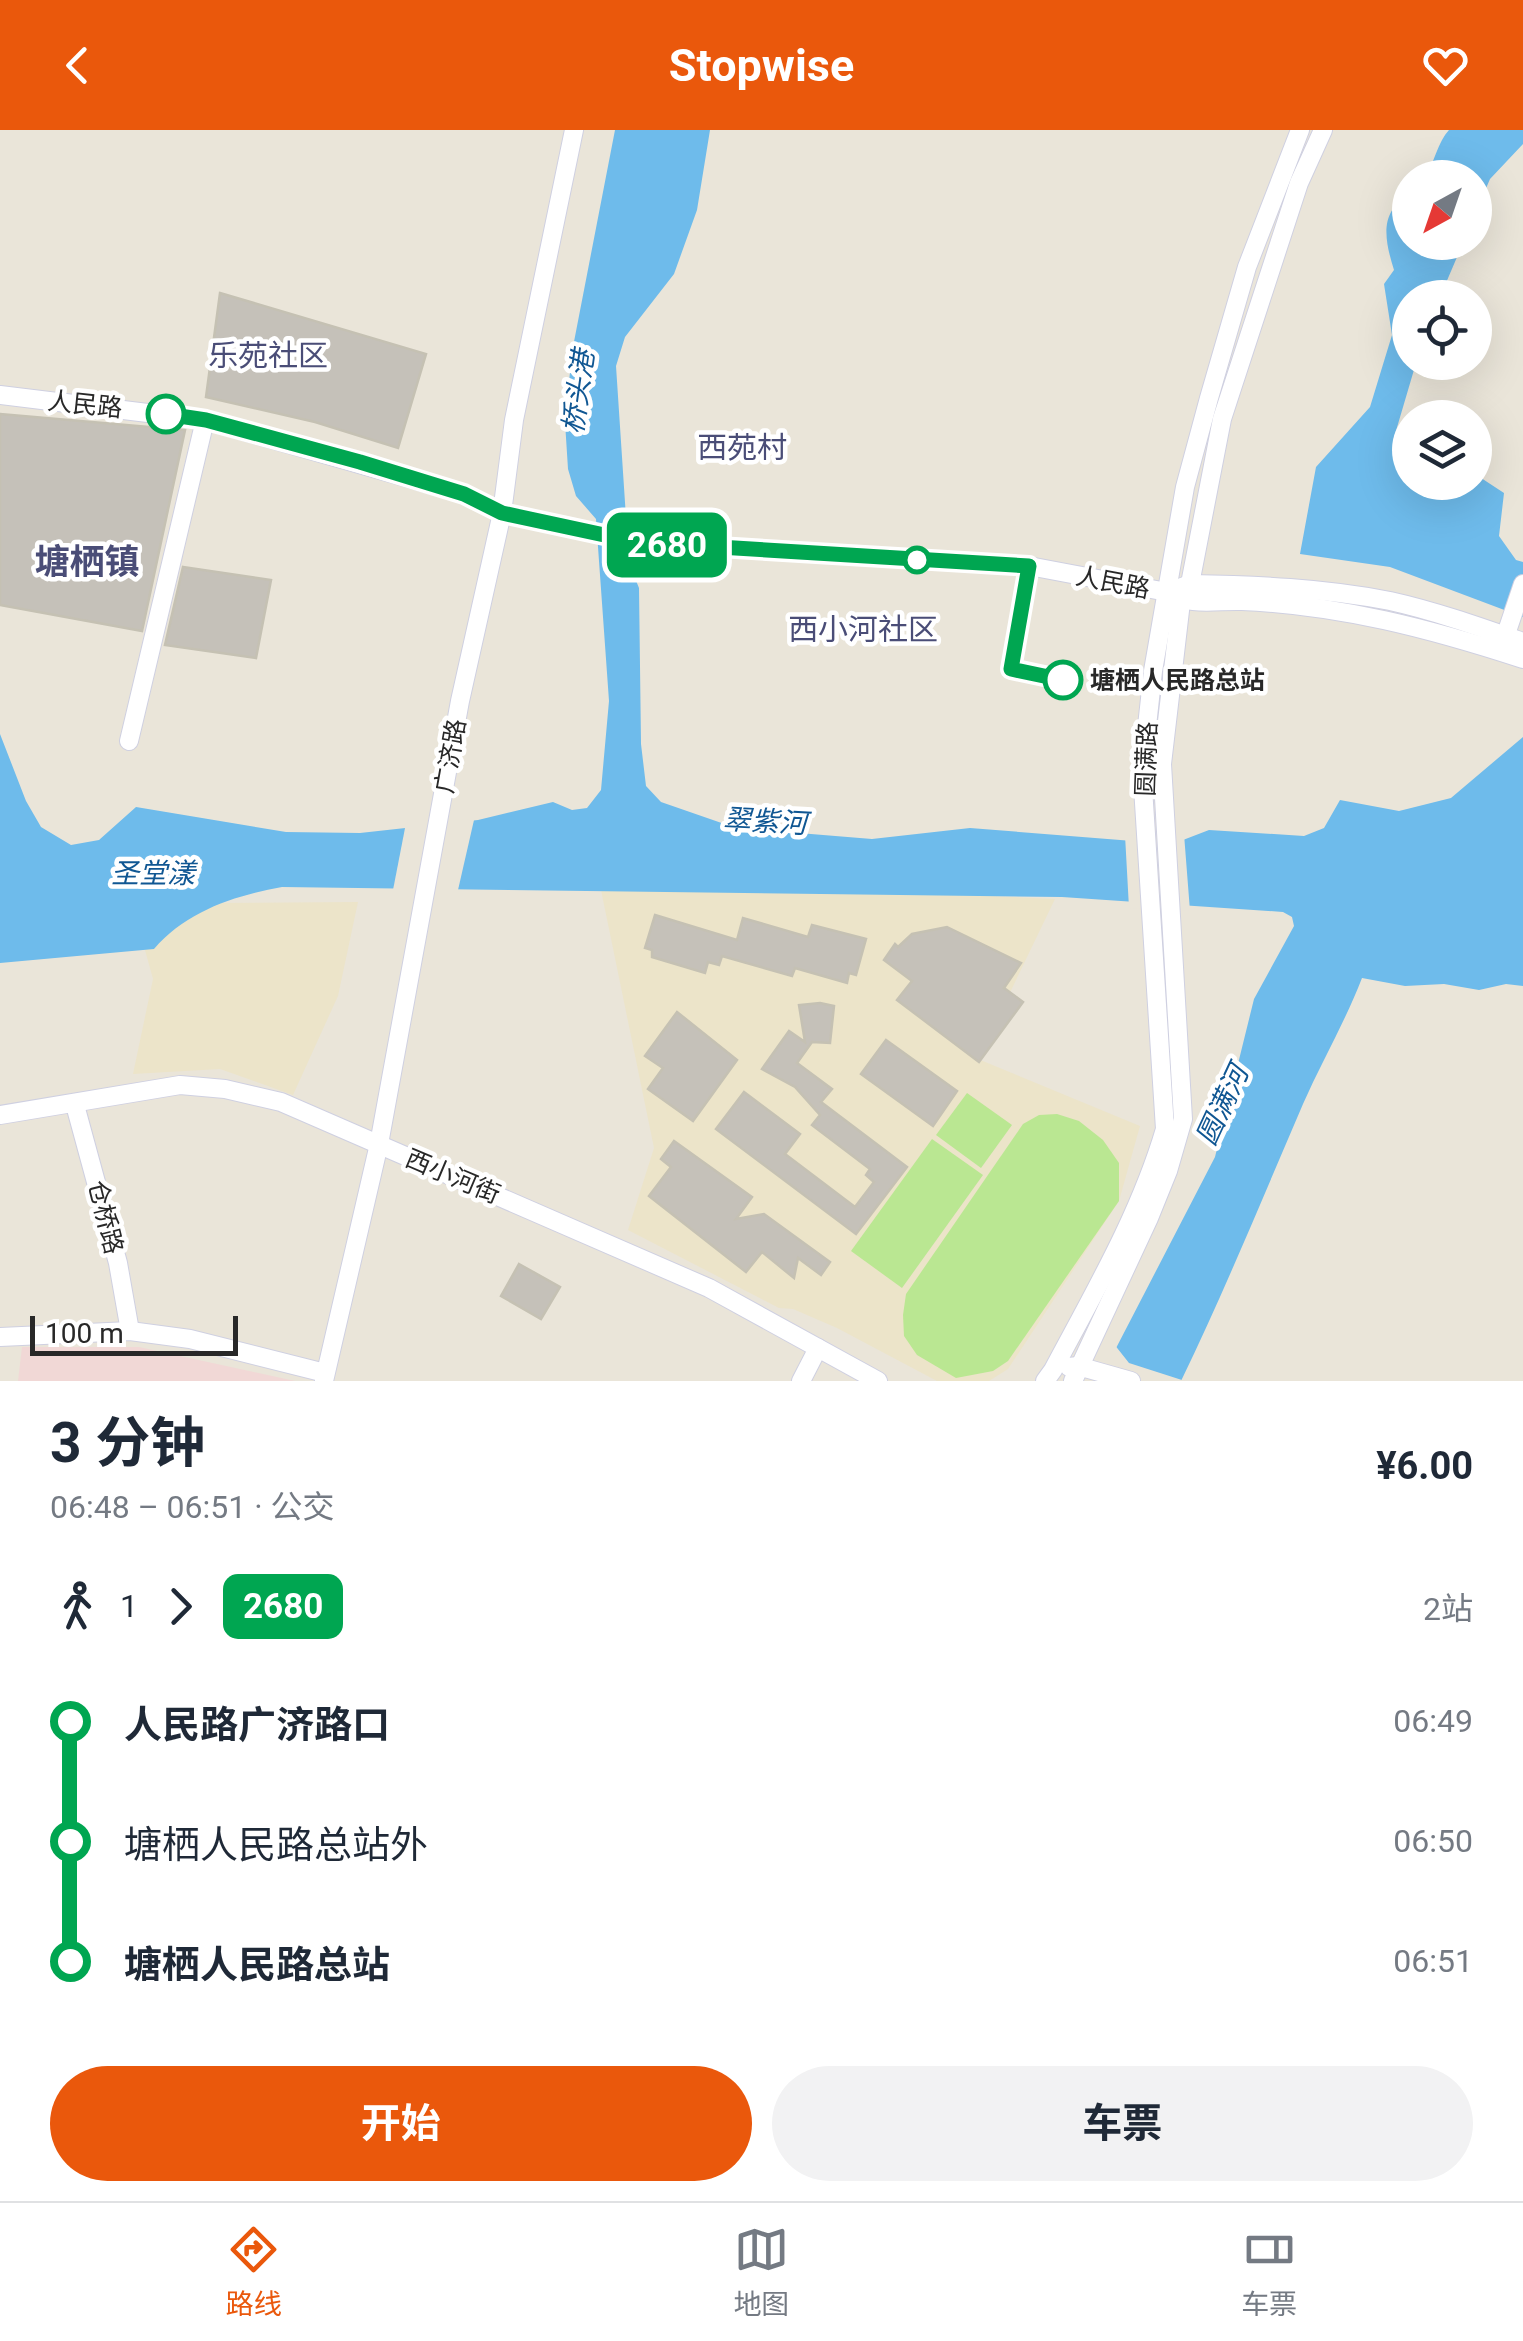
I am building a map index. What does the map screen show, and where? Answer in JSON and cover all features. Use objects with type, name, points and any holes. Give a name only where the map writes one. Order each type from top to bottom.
[{"type":"street","name":"广济路","points":[[325,1377],[379,1144],[460,702],[502,513],[514,420],[574,130]]},
{"type":"street","name":"圆满路","points":[[1076,1373],[1149,1218],[1183,1119],[1162,764],[1185,486],[1247,267],[1300,130]]},
{"type":"street","points":[[1190,584],[1222,419],[1299,183],[1323,130]]},
{"type":"street","name":"人民路","points":[[0,395],[206,420],[464,494],[502,513],[637,542],[1029,566],[1174,597],[1331,608],[1510,643]]},
{"type":"street","points":[[130,741],[206,420]]},
{"type":"street","name":"人民路","points":[[1174,597],[1190,584],[1249,585],[1394,602],[1510,643],[1523,659]]},
{"type":"street","points":[[1510,643],[1523,584]]},
{"type":"street","name":"圆满路","points":[[1053,1377],[1150,1179],[1165,1128],[1142,772],[1147,719],[1174,597]]},
{"type":"street","name":"西小河街","points":[[0,1115],[180,1085],[225,1089],[281,1102],[709,1288],[878,1381]]},
{"type":"street","name":"仓桥路","points":[[75,1104],[118,1263],[130,1331]]},
{"type":"street","points":[[0,1337],[130,1331],[190,1339],[325,1377]]},
{"type":"street","points":[[801,1381],[818,1348]]},
{"type":"street","points":[[1053,1377],[1102,1373],[1131,1381]]},
{"type":"shaded area","points":[[601,890],[907,892],[1055,899],[978,1059],[1140,1126],[1119,1201],[1008,1369],[989,1381],[937,1381],[837,1328],[793,1309],[779,1308],[628,1230],[654,1148]]},
{"type":"shaded area","points":[[358,902],[338,996],[293,1095],[220,1069],[133,1074],[153,979],[145,950],[154,941],[209,903]]},
{"type":"shaded area","points":[[22,1347],[139,1347],[295,1381],[18,1381]]},
{"type":"green space","points":[[967,1093],[1012,1125],[981,1168],[936,1135]]},
{"type":"green space","points":[[1057,1114],[1079,1121],[1103,1140],[1119,1163],[1119,1201],[1008,1361],[993,1371],[956,1378],[917,1355],[904,1336],[906,1294],[1023,1124],[1039,1115]]},
{"type":"green space","points":[[932,1139],[983,1175],[902,1288],[851,1251]]},
{"type":"water","points":[[615,130],[710,130],[697,210],[674,274],[625,337],[616,366],[629,563],[639,588],[641,744],[646,786],[661,802],[736,828],[872,839],[970,828],[1158,843],[1183,840],[1209,830],[1304,836],[1324,828],[1340,800],[1399,811],[1451,798],[1523,737],[1523,986],[1506,984],[1479,990],[1444,984],[1405,986],[1362,978],[1181,1381],[1099,1381],[1215,1157],[1254,999],[1294,926],[1292,917],[1283,912],[1062,897],[282,887],[212,907],[181,925],[154,949],[0,963],[0,734],[26,801],[41,827],[71,845],[99,840],[136,807],[286,832],[360,833],[478,820],[553,802],[572,810],[587,808],[601,790],[609,701],[596,519],[576,496],[568,469],[565,422],[572,352]]},
{"type":"water","points":[[1449,130],[1523,130],[1523,144],[1492,177],[1492,160],[1433,160]]},
{"type":"water","points":[[1392,211],[1392,260],[1456,260],[1447,280],[1392,280],[1392,335],[1384,284],[1394,270],[1388,248]]},
{"type":"water","points":[[1392,335],[1392,380],[1411,380],[1405,400],[1392,400],[1392,500],[1492,500],[1492,485],[1504,493],[1499,536],[1516,560],[1523,562],[1523,617],[1390,567],[1300,554],[1316,467],[1370,407]]},
{"type":"pier","points":[[474,820],[458,890],[393,890],[406,823]]},
{"type":"pier","points":[[1184,834],[1190,911],[1129,908],[1125,835],[1158,838]]},
{"type":"pier","points":[[1114,1344],[1129,1363],[1185,1381],[1098,1381]]},
{"type":"building","points":[[220,293],[426,354],[398,448],[315,422],[206,397]]},
{"type":"building","points":[[0,414],[185,430],[142,631],[0,605]]},
{"type":"building","points":[[183,567],[271,580],[256,658],[165,645]]},
{"type":"building","points":[[655,915],[737,940],[743,918],[808,937],[812,925],[866,939],[856,975],[849,973],[847,983],[795,968],[792,976],[722,956],[719,965],[708,962],[705,973],[652,957],[652,950],[645,948]]},
{"type":"building","points":[[947,927],[1021,963],[1004,988],[1023,1002],[979,1062],[897,1000],[912,981],[884,960],[895,944],[898,947],[912,934]]},
{"type":"building","points":[[799,1005],[834,1006],[830,1043],[812,1042],[797,1063],[832,1089],[821,1102],[907,1167],[856,1234],[716,1129],[744,1092],[800,1134],[785,1154],[855,1207],[874,1182],[866,1175],[870,1169],[812,1125],[820,1115],[795,1087],[762,1069],[789,1031],[805,1042]]},
{"type":"building","points":[[677,1012],[737,1060],[693,1121],[648,1089],[663,1068],[645,1056]]},
{"type":"building","points":[[886,1040],[957,1091],[933,1126],[861,1074]]},
{"type":"building","points":[[674,1141],[752,1197],[736,1219],[764,1214],[830,1262],[821,1275],[798,1258],[794,1278],[762,1252],[746,1272],[649,1196],[671,1167],[661,1159]]},
{"type":"building","points":[[519,1264],[560,1287],[541,1319],[501,1296]]},
{"type":"bus line","name":"2680","points":[[166,414],[206,420],[360,462],[464,494],[502,513],[637,542],[1029,566],[1011,669],[1063,680]]},
{"type":"place","name":"塘栖人民路总站","points":[[1063,680]]},
{"type":"district","name":"乐苑社区","points":[[268,356]]},
{"type":"district","name":"西苑村","points":[[742,448]]},
{"type":"district","name":"塘栖镇","points":[[87,562]]},
{"type":"district","name":"西小河社区","points":[[863,630]]},
{"type":"water label","name":"桥头港","points":[[578,392]]},
{"type":"water label","name":"翠紫河","points":[[765,821]]},
{"type":"water label","name":"圣堂漾","points":[[153,873]]},
{"type":"water label","name":"圆满河","points":[[1222,1105]]}]
